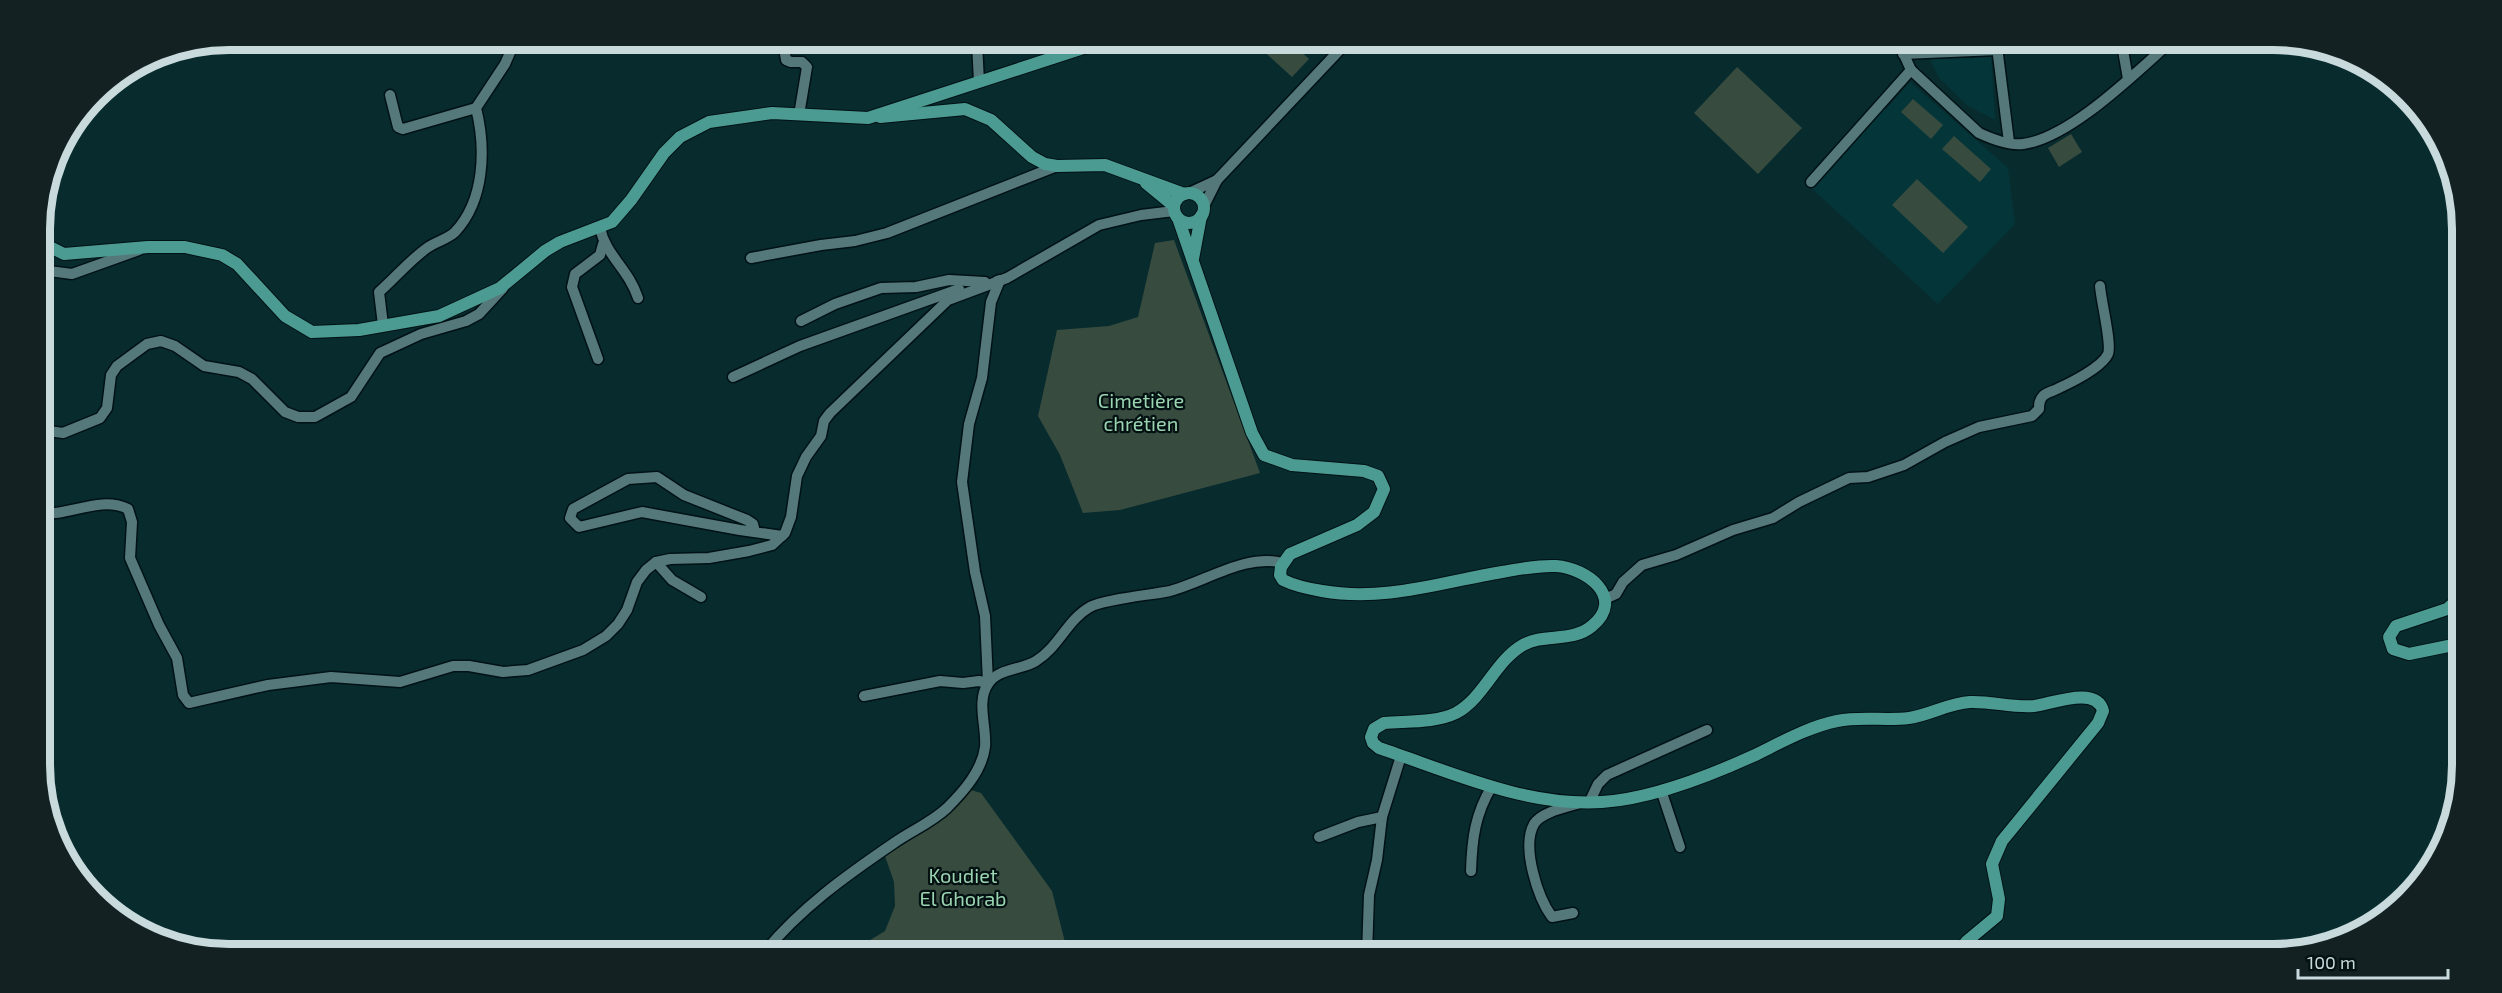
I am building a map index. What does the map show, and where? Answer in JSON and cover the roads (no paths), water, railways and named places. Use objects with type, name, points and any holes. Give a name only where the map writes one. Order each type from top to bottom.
[{"type":"main road","points":[[868,118],[1079,50]]},
{"type":"main road","points":[[50,247],[64,254],[148,247],[185,247],[222,255],[237,264],[285,316],[312,332],[340,333],[439,316],[500,288],[545,251],[560,242],[612,222],[631,200],[664,153],[680,136],[709,122],[772,113],[868,118],[965,109],[991,120],[1032,157],[1045,164],[1105,165],[1199,197],[1202,211],[1193,261]]},
{"type":"main road","points":[[1136,175],[1187,223],[1193,222],[1202,211]]},
{"type":"main road","points":[[1187,193],[1179,196],[1175,212],[1252,432],[1264,455],[1292,465],[1374,473],[1382,482],[1384,489],[1374,512],[1357,525],[1294,552],[1283,563],[1280,575],[1289,583],[1349,595],[1405,592],[1454,580],[1542,566],[1567,567],[1592,578],[1605,599],[1605,610],[1600,620],[1589,629],[1575,636],[1538,639],[1523,645],[1509,655],[1472,699],[1455,714],[1442,718],[1384,723],[1374,729],[1371,737],[1374,745],[1492,786],[1554,801],[1584,803],[1626,799],[1661,790],[1729,767],[1796,736],[1836,721],[1912,717],[1972,702],[2031,706],[2071,698],[2093,698],[2102,705],[2102,717],[2002,841],[1992,864],[1999,899],[1997,916],[1965,943]]},
{"type":"main road","points":[[2452,605],[2396,626],[2391,631],[2389,639],[2393,649],[2409,654],[2452,645]]},
{"type":"street","points":[[1202,211],[1217,180],[1340,49]]},
{"type":"street","points":[[1901,49],[1911,70],[1979,133],[1991,139],[2021,144],[2056,132],[2098,104],[2162,49]]},
{"type":"street","points":[[1903,54],[1979,49]]},
{"type":"street","points":[[1997,49],[2009,142]]},
{"type":"street","points":[[2123,49],[2128,79]]},
{"type":"street","points":[[390,95],[395,120],[398,127],[403,129],[476,108],[505,64],[511,50]]},
{"type":"street","points":[[784,50],[786,60],[802,62],[807,67],[799,115]]},
{"type":"street","points":[[977,50],[979,82]]},
{"type":"street","points":[[1810,182],[1911,70]]},
{"type":"street","points":[[383,326],[379,292],[427,248],[454,232],[474,202],[480,173],[483,134],[476,108]]},
{"type":"street","points":[[751,258],[855,241],[887,233],[1057,166]]},
{"type":"street","points":[[1187,193],[1217,180]]},
{"type":"street","points":[[49,514],[78,507],[118,504],[128,509],[132,522],[130,558],[159,625],[177,658],[183,695],[189,703],[268,685],[331,677],[400,682],[453,666],[469,666],[504,672],[537,667],[583,650],[606,636],[627,610],[638,582],[646,570],[656,562],[670,559],[710,558],[772,545],[782,536],[791,517],[797,476],[806,457],[821,436],[824,420],[948,300],[1000,280],[1099,225],[1141,215],[1175,212]]},
{"type":"street","points":[[598,359],[572,287],[575,273],[600,255],[603,244],[600,228]]},
{"type":"street","points":[[603,244],[633,281],[638,298]]},
{"type":"street","points":[[50,271],[72,274],[148,247]]},
{"type":"street","points":[[801,321],[835,304],[881,288],[916,287],[948,280],[985,282]]},
{"type":"street","points":[[733,377],[800,346],[896,310],[985,282],[1000,280]]},
{"type":"street","points":[[772,944],[794,919],[863,864],[929,822],[962,792],[980,764],[985,747],[984,694],[988,683],[985,616],[975,572],[962,482],[969,424],[982,378],[992,302],[1000,280]]},
{"type":"street","points":[[50,432],[63,434],[100,417],[107,408],[111,375],[117,366],[147,344],[161,341],[175,345],[204,366],[239,372],[252,379],[285,412],[298,417],[315,417],[351,397],[381,353],[421,334],[466,321],[479,314],[509,281]]},
{"type":"street","points":[[1605,599],[1616,594],[1623,582],[1642,565],[1676,555],[1733,530],[1773,518],[1799,502],[1849,478],[1868,477],[1904,465],[1945,442],[1980,428],[2032,416],[2039,409],[2040,400],[2044,394],[2078,379],[2108,354],[2109,341],[2100,286]]},
{"type":"street","points":[[755,532],[753,524],[747,520],[684,495],[657,477],[628,479],[573,509],[570,518],[579,527],[642,512],[755,532],[782,536]]},
{"type":"street","points":[[864,696],[940,681],[988,683],[1002,673],[1035,663],[1056,643],[1074,620],[1091,606],[1170,591],[1260,561],[1273,560],[1283,563]]},
{"type":"street","points":[[656,562],[672,580],[701,597]]},
{"type":"street","points":[[1573,913],[1552,917],[1547,910],[1537,886],[1530,859],[1534,824],[1540,818],[1584,803],[1607,775],[1707,730]]},
{"type":"street","points":[[1368,943],[1370,895],[1382,817],[1401,756]]},
{"type":"street","points":[[1471,871],[1475,820],[1492,786]]},
{"type":"street","points":[[1661,790],[1680,847]]},
{"type":"street","points":[[1319,837],[1358,822],[1382,817]]},
{"type":"park label","name":"Cimetière chrétien","points":[[1141,412]]},
{"type":"park label","name":"Koudiet El Ghorab","points":[[963,886]]}]
